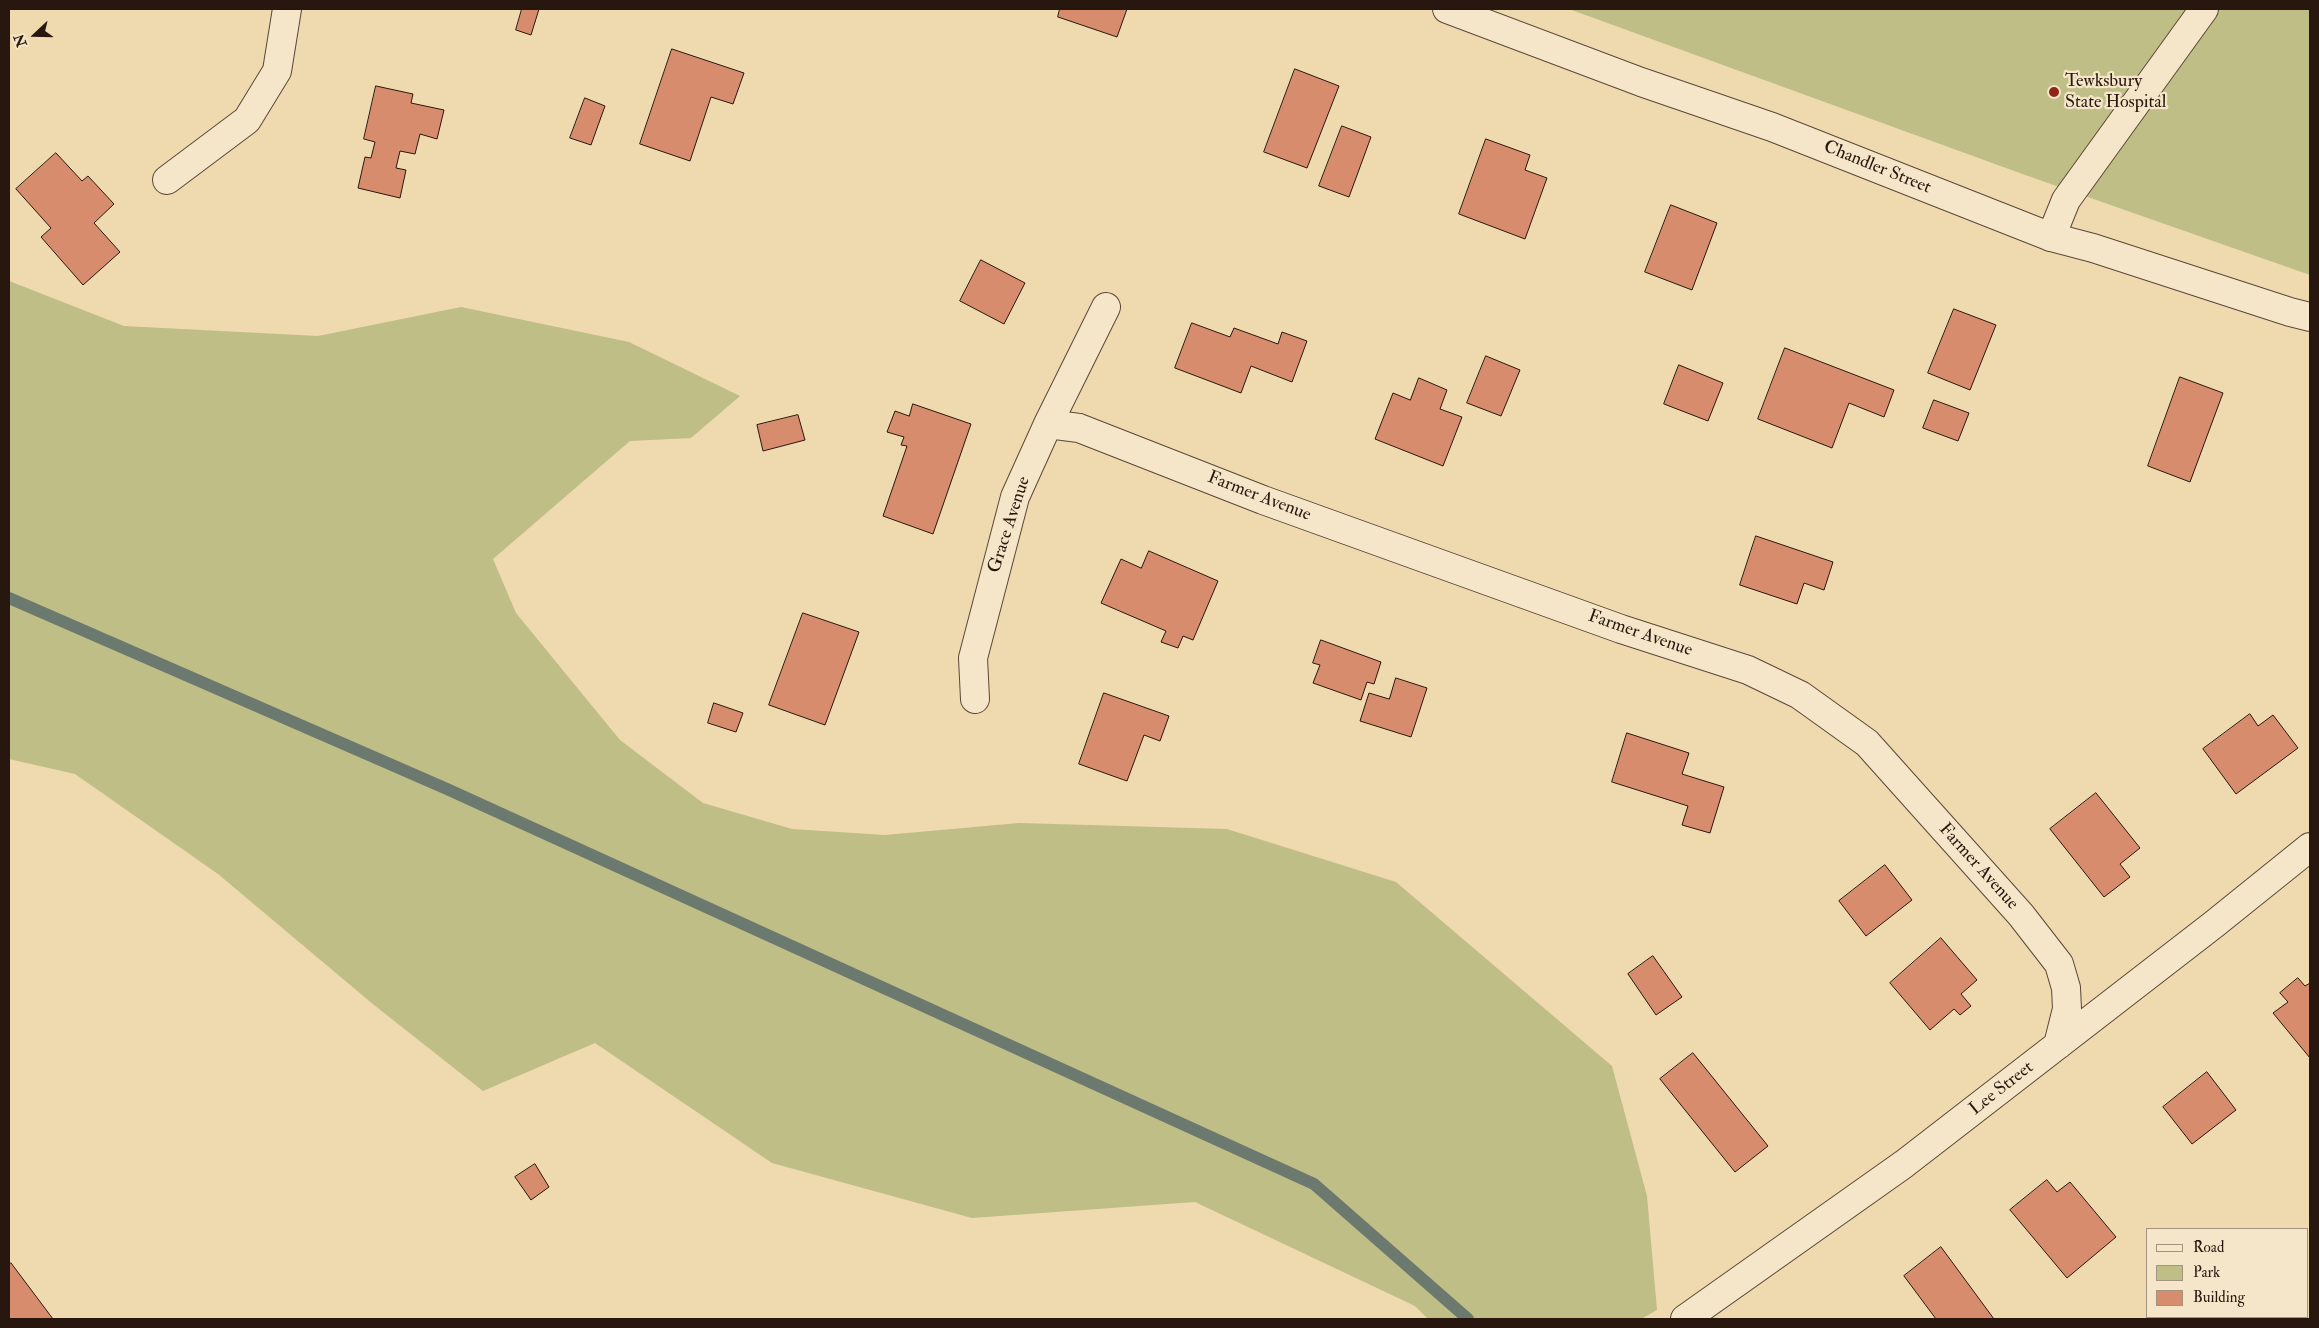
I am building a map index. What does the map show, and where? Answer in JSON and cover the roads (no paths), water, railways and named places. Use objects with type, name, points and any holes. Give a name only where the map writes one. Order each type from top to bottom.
[{"type":"street","points":[[166,180],[247,120],[277,71],[287,9]]},
{"type":"street","name":"Chandler Street","points":[[1447,9],[1641,82],[1772,127],[2051,237],[2093,248],[2310,317]]},
{"type":"street","points":[[2051,237],[2066,200],[2204,9]]},
{"type":"street","name":"Grace Avenue","points":[[975,699],[973,658],[988,594],[1015,497],[1048,424],[1106,308]]},
{"type":"street","name":"Farmer Avenue","points":[[1048,424],[1079,428],[1263,500],[1622,629],[1748,670],[1800,695],[1867,743],[2021,915],[2059,964],[2066,988],[2067,1009],[2058,1044]]},
{"type":"street","name":"Lee Street","points":[[1685,1319],[1904,1164],[2205,931],[2310,847]]},
{"type":"waterway","points":[[9,598],[447,789],[1314,1184],[1468,1319]]},
{"type":"place","name":"Tewksbury State Hospital","points":[[2054,92]]}]
